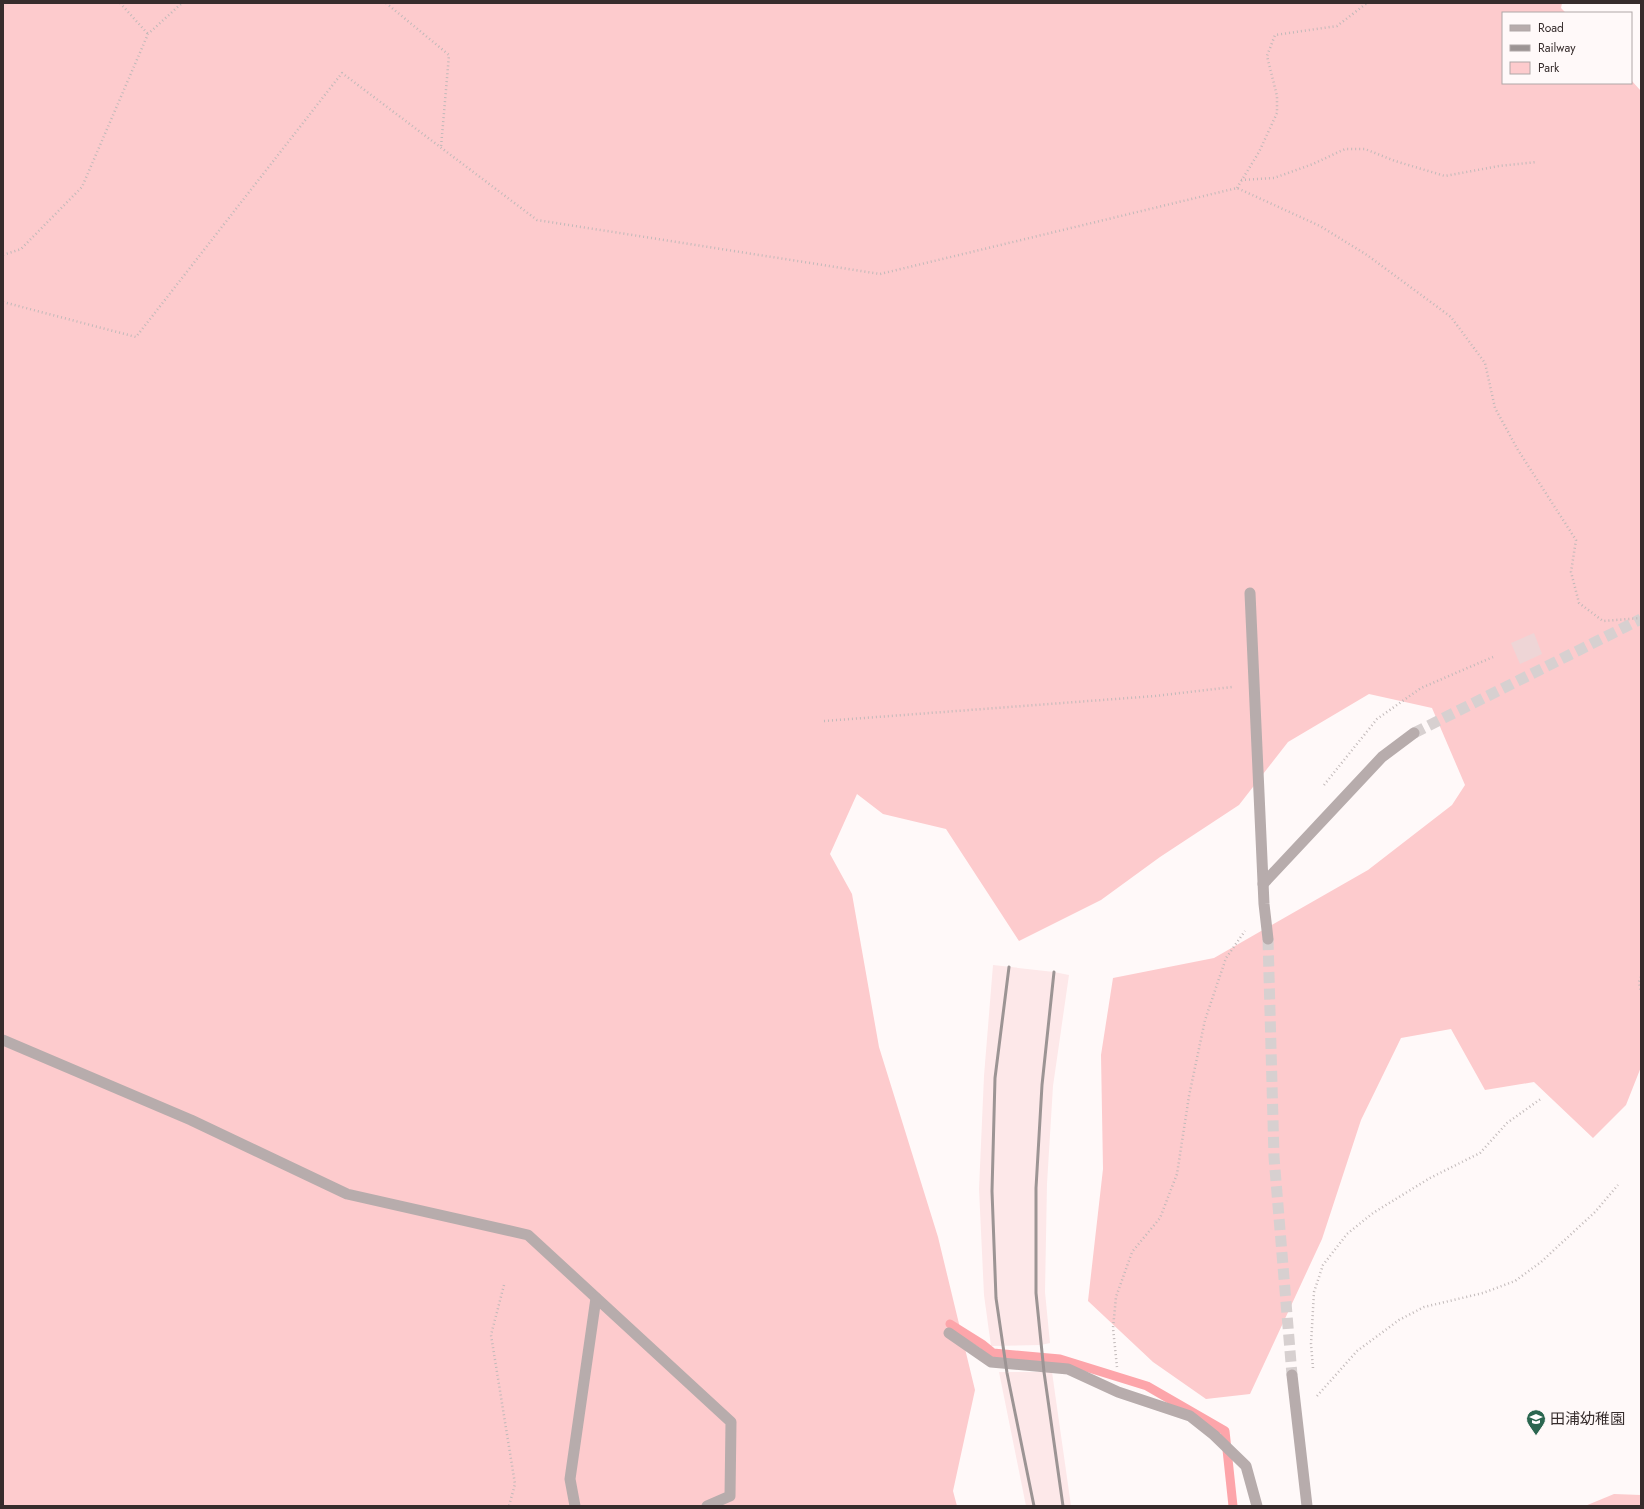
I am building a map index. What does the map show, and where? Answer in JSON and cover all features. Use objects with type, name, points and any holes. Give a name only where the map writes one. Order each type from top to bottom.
[{"type":"street","points":[[1250,593],[1264,904],[1268,939]]},
{"type":"street","points":[[1263,884],[1382,757],[1414,733]]},
{"type":"street","points":[[3,1040],[190,1120],[347,1194],[528,1235],[731,1422],[730,1496],[707,1506]]},
{"type":"street","points":[[575,1506],[570,1479],[596,1298]]},
{"type":"street","points":[[948,1333],[991,1362],[1068,1370],[1118,1392],[1190,1416],[1214,1435],[1246,1466],[1257,1506]]},
{"type":"street","points":[[1292,1375],[1307,1506]]},
{"type":"path","points":[[120,3],[148,34]]},
{"type":"path","points":[[3,255],[21,249],[82,187],[148,34],[182,3]]},
{"type":"path","points":[[386,3],[449,55],[441,148]]},
{"type":"path","points":[[1237,188],[1260,152],[1277,113],[1277,96],[1267,56],[1275,35],[1337,26],[1367,3]]},
{"type":"path","points":[[3,302],[136,337],[342,73],[537,220],[880,274],[1237,188],[1320,226],[1368,255],[1451,317],[1484,364],[1495,408],[1515,444],[1576,540],[1571,572],[1579,603],[1603,621],[1641,618]]},
{"type":"path","points":[[1241,180],[1274,178],[1313,164],[1345,149],[1365,150],[1394,162],[1445,176],[1500,166],[1537,162]]},
{"type":"path","points":[[824,721],[1155,696],[1254,685]]},
{"type":"path","points":[[1116,1355],[1113,1328],[1116,1297],[1132,1252],[1160,1218],[1177,1174],[1189,1096],[1205,1020],[1226,958],[1264,904]]},
{"type":"path","points":[[1641,977],[1639,982],[1641,992]]},
{"type":"path","points":[[1314,1374],[1311,1344],[1314,1292],[1323,1265],[1347,1234],[1373,1213],[1430,1178],[1480,1153],[1507,1124],[1542,1098]]},
{"type":"path","points":[[1317,1396],[1356,1351],[1399,1320],[1424,1307],[1476,1295],[1515,1281],[1542,1262],[1595,1212],[1618,1185]]},
{"type":"path","points":[[504,1285],[491,1334],[515,1484],[509,1506]]},
{"type":"path","points":[[1315,1403],[1317,1396],[1316,1389]]},
{"type":"shaded area","points":[[993,965],[1069,975],[1053,1086],[1047,1184],[1045,1292],[1050,1343],[1041,1345],[991,1346],[984,1295],[979,1189],[984,1076]]},
{"type":"shaded area","points":[[999,1372],[1052,1372],[1071,1506],[1026,1506]]},
{"type":"green space","points":[[3,3],[1562,3],[1561,8],[1565,12],[1502,12],[1502,84],[1632,84],[1632,81],[1641,91],[1641,1067],[1626,1105],[1593,1138],[1534,1082],[1485,1090],[1451,1029],[1401,1038],[1361,1120],[1322,1239],[1250,1394],[1206,1399],[1153,1362],[1088,1301],[1103,1169],[1101,1055],[1113,978],[1214,958],[1368,870],[1452,805],[1465,785],[1432,708],[1369,694],[1288,742],[1239,805],[1160,857],[1101,900],[1019,941],[946,829],[883,814],[857,794],[830,854],[852,894],[879,1047],[938,1237],[975,1390],[953,1491],[957,1506],[3,1506]]},
{"type":"green space","points":[[1614,1494],[1641,1495],[1641,1506],[1585,1506]]},
{"type":"building","points":[[1534,633],[1542,654],[1520,664],[1511,643]]},
{"type":"waterway","points":[[950,1324],[982,1344],[993,1353],[1060,1359],[1147,1386],[1225,1431],[1233,1506]]},
{"type":"tunnel","points":[[1414,733],[1641,619]]},
{"type":"tunnel","points":[[1268,939],[1274,1157],[1292,1375]]},
{"type":"railway","points":[[1009,967],[995,1078],[992,1191],[996,1298],[1007,1373],[1034,1506]]},
{"type":"railway","points":[[1054,972],[1042,1085],[1036,1188],[1036,1293],[1044,1372],[1063,1506]]},
{"type":"place","name":"田浦幼稚園","points":[[1536,1436]]}]
